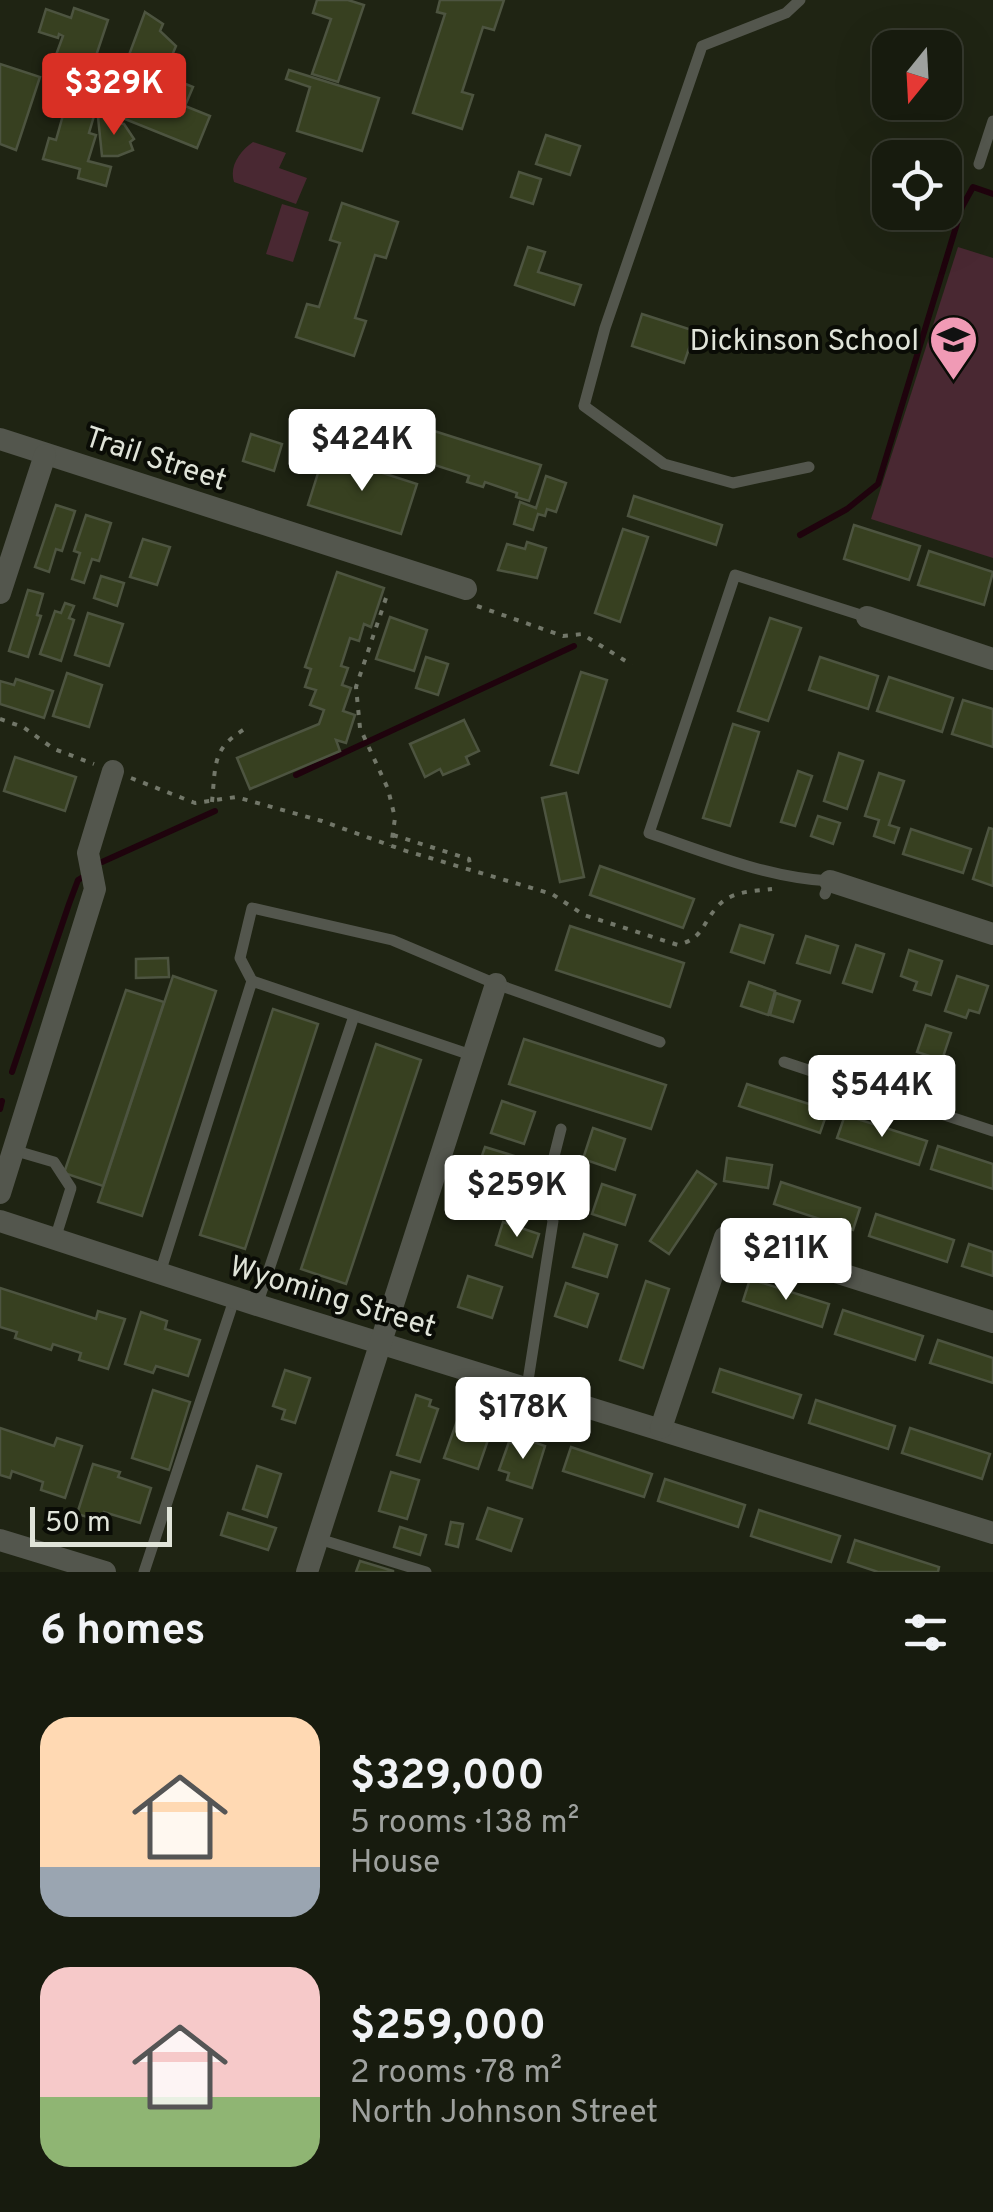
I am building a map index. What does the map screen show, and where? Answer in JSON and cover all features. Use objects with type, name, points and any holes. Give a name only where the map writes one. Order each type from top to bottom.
[{"type":"street","name":"Trail Street","points":[[0,440],[464,595]]},
{"type":"street","points":[[0,593],[45,455]]},
{"type":"street","points":[[867,617],[993,659]]},
{"type":"street","points":[[0,1193],[95,889],[88,852],[113,772]]},
{"type":"street","points":[[828,888],[993,934]]},
{"type":"street","points":[[307,1572],[496,984]]},
{"type":"street","name":"Wyoming Street","points":[[0,1221],[993,1533]]},
{"type":"street","points":[[660,1428],[724,1236],[993,1322]]},
{"type":"street","points":[[0,1540],[106,1572]]},
{"type":"lane","points":[[800,0],[786,14],[702,46],[605,328],[584,406],[664,464],[733,483],[809,467]]},
{"type":"lane","points":[[979,164],[993,121]]},
{"type":"lane","points":[[828,888],[649,833],[734,575],[867,617]]},
{"type":"lane","points":[[474,1056],[252,981],[240,958],[252,908],[392,940],[496,984],[660,1042]]},
{"type":"lane","points":[[160,1273],[252,981]]},
{"type":"lane","points":[[144,1572],[354,1016]]},
{"type":"lane","points":[[784,1062],[993,1132]]},
{"type":"lane","points":[[528,1387],[553,1220],[544,1196],[561,1129]]},
{"type":"lane","points":[[14,1150],[54,1162],[71,1188],[55,1238]]},
{"type":"lane","points":[[319,1539],[426,1572]]},
{"type":"path","points":[[464,595],[563,636],[582,634],[632,665]]},
{"type":"path","points":[[386,598],[356,687],[363,735],[388,788],[395,818],[391,846]]},
{"type":"path","points":[[0,719],[22,727],[54,749],[195,803],[236,797],[322,821],[552,894],[584,914],[678,945],[694,940],[720,902],[744,891],[777,889]]},
{"type":"path","points":[[212,802],[216,753],[231,737],[250,726]]},
{"type":"path","points":[[392,835],[469,859],[472,870]]},
{"type":"shaded area","points":[[253,142],[286,153],[279,168],[307,178],[296,204],[234,182],[237,159]]},
{"type":"shaded area","points":[[282,204],[309,212],[293,262],[266,254]]},
{"type":"shaded area","name":"Dickinson School","points":[[958,247],[993,258],[993,558],[871,519]]},
{"type":"building","points":[[317,0],[348,0],[364,5],[338,82],[312,74],[331,19],[313,13]]},
{"type":"building","points":[[440,0],[504,0],[494,30],[483,27],[462,92],[473,95],[462,129],[413,113],[445,14],[437,12]]},
{"type":"building","points":[[74,8],[108,20],[94,62],[77,57],[75,62],[56,55],[63,36],[39,32],[46,9],[71,18]]},
{"type":"building","points":[[145,12],[163,24],[160,31],[176,46],[165,72],[129,55]]},
{"type":"building","points":[[0,64],[40,77],[16,150],[0,144]]},
{"type":"building","points":[[146,68],[193,87],[185,106],[210,116],[197,148],[125,119],[129,109],[116,104],[129,70],[142,75]]},
{"type":"building","points":[[289,70],[379,98],[362,151],[297,131],[310,87],[286,79]]},
{"type":"building","points":[[67,101],[96,109],[89,133],[96,135],[88,161],[111,167],[106,186],[78,178],[80,169],[43,159],[49,138],[56,140]]},
{"type":"building","points":[[108,116],[124,124],[134,139],[130,142],[133,150],[118,156],[102,156],[98,117]]},
{"type":"building","points":[[546,135],[580,146],[570,175],[536,164]]},
{"type":"building","points":[[519,172],[541,179],[533,204],[511,197]]},
{"type":"building","points":[[342,203],[398,222],[386,258],[375,255],[355,318],[366,321],[354,356],[296,337],[307,304],[319,307],[340,243],[330,240]]},
{"type":"building","points":[[528,247],[545,252],[538,272],[581,285],[574,305],[515,285]]},
{"type":"building","points":[[642,314],[695,331],[684,363],[632,346]]},
{"type":"building","points":[[431,430],[541,465],[529,501],[485,482],[483,487],[467,482],[469,476],[420,464]]},
{"type":"building","points":[[251,434],[282,444],[274,471],[243,461]]},
{"type":"building","points":[[324,454],[417,484],[401,534],[308,505]]},
{"type":"building","points":[[546,476],[566,483],[556,512],[547,509],[545,516],[538,514],[533,530],[514,524],[520,502],[536,508]]},
{"type":"building","points":[[634,496],[722,525],[716,545],[628,516]]},
{"type":"building","points":[[56,505],[75,511],[62,551],[56,549],[49,572],[35,567]]},
{"type":"building","points":[[86,515],[111,523],[99,561],[92,559],[84,583],[72,579],[80,553],[74,551]]},
{"type":"building","points":[[854,525],[920,546],[909,580],[844,559]]},
{"type":"building","points":[[623,529],[648,537],[620,622],[595,613]]},
{"type":"building","points":[[143,539],[170,547],[157,585],[130,577]]},
{"type":"building","points":[[527,542],[546,548],[537,578],[498,570],[507,544],[525,549]]},
{"type":"building","points":[[929,551],[993,572],[984,605],[918,585]]},
{"type":"building","points":[[337,572],[384,588],[371,627],[364,624],[359,641],[350,638],[341,666],[348,668],[342,685],[351,688],[343,711],[355,715],[346,743],[336,740],[340,751],[250,789],[237,758],[319,724],[324,710],[310,705],[316,690],[305,687],[311,669],[305,667]]},
{"type":"building","points":[[101,576],[124,583],[117,606],[94,598]]},
{"type":"building","points":[[28,590],[43,594],[37,615],[41,616],[28,657],[9,651]]},
{"type":"building","points":[[65,603],[74,606],[69,618],[74,620],[61,661],[40,654],[55,611],[61,613]]},
{"type":"building","points":[[88,613],[123,624],[109,666],[75,655]]},
{"type":"building","points":[[390,617],[427,630],[414,671],[376,659]]},
{"type":"building","points":[[770,618],[801,628],[768,721],[738,711]]},
{"type":"building","points":[[426,657],[448,664],[438,695],[416,688]]},
{"type":"building","points":[[820,657],[878,676],[868,709],[809,690]]},
{"type":"building","points":[[581,672],[607,680],[578,773],[551,765]]},
{"type":"building","points":[[67,673],[102,685],[89,727],[53,716]]},
{"type":"building","points":[[889,677],[953,698],[942,732],[877,711]]},
{"type":"building","points":[[16,679],[53,691],[44,718],[0,704],[0,681],[14,685]]},
{"type":"building","points":[[963,700],[993,709],[993,747],[952,734]]},
{"type":"building","points":[[464,720],[479,751],[466,757],[469,764],[443,775],[440,769],[425,777],[410,744]]},
{"type":"building","points":[[733,724],[759,732],[730,826],[703,818]]},
{"type":"building","points":[[839,753],[863,761],[847,809],[824,801]]},
{"type":"building","points":[[15,757],[76,777],[65,811],[4,791]]},
{"type":"building","points":[[798,771],[812,776],[795,826],[781,822]]},
{"type":"building","points":[[879,773],[904,781],[889,825],[899,828],[894,843],[874,836],[879,820],[865,816]]},
{"type":"building","points":[[566,793],[584,877],[560,882],[542,798]]},
{"type":"building","points":[[818,816],[840,823],[833,844],[811,836]]},
{"type":"building","points":[[989,828],[993,829],[993,886],[973,879]]},
{"type":"building","points":[[911,829],[971,849],[963,873],[903,854]]},
{"type":"building","points":[[600,866],[694,899],[683,928],[590,895]]},
{"type":"building","points":[[740,925],[773,935],[764,963],[731,952]]},
{"type":"building","points":[[570,926],[684,963],[670,1007],[556,970]]},
{"type":"building","points":[[806,936],[838,946],[830,973],[797,963]]},
{"type":"building","points":[[856,945],[884,954],[872,992],[843,983]]},
{"type":"building","points":[[909,950],[942,961],[931,995],[914,990],[917,982],[901,976]]},
{"type":"building","points":[[168,958],[169,977],[136,978],[136,959]]},
{"type":"building","points":[[173,976],[216,991],[142,1216],[98,1202]]},
{"type":"building","points":[[957,976],[988,986],[979,1013],[969,1010],[966,1018],[945,1011]]},
{"type":"building","points":[[749,982],[775,991],[768,1015],[741,1006]]},
{"type":"building","points":[[126,990],[164,1002],[103,1186],[64,1173]]},
{"type":"building","points":[[776,993],[800,1001],[793,1022],[770,1015]]},
{"type":"building","points":[[273,1009],[318,1024],[245,1249],[200,1235]]},
{"type":"building","points":[[926,1025],[951,1033],[942,1060],[917,1052]]},
{"type":"building","points":[[524,1039],[666,1085],[651,1129],[509,1084]]},
{"type":"building","points":[[376,1044],[421,1060],[346,1284],[301,1269]]},
{"type":"building","points":[[747,1084],[828,1110],[820,1133],[739,1106]]},
{"type":"building","points":[[502,1101],[535,1112],[524,1144],[491,1133]]},
{"type":"building","points":[[845,1115],[927,1141],[919,1165],[837,1138]]},
{"type":"building","points":[[593,1128],[625,1139],[615,1170],[583,1159]]},
{"type":"building","points":[[938,1146],[993,1164],[993,1189],[931,1169]]},
{"type":"building","points":[[485,1147],[518,1157],[510,1183],[476,1173]]},
{"type":"building","points":[[727,1158],[772,1165],[768,1188],[724,1181]]},
{"type":"building","points":[[697,1171],[716,1184],[669,1254],[650,1241]]},
{"type":"building","points":[[781,1182],[860,1208],[853,1230],[774,1204]]},
{"type":"building","points":[[602,1184],[635,1195],[625,1225],[592,1214]]},
{"type":"building","points":[[876,1214],[954,1240],[947,1262],[869,1236]]},
{"type":"building","points":[[503,1222],[539,1234],[532,1257],[496,1245]]},
{"type":"building","points":[[584,1234],[617,1245],[607,1277],[573,1267]]},
{"type":"building","points":[[969,1244],[993,1252],[993,1276],[962,1266]]},
{"type":"building","points":[[468,1276],[502,1287],[492,1318],[458,1307]]},
{"type":"building","points":[[750,1279],[829,1304],[822,1327],[743,1301]]},
{"type":"building","points":[[646,1281],[669,1289],[643,1368],[620,1360]]},
{"type":"building","points":[[566,1283],[598,1294],[587,1327],[555,1316]]},
{"type":"building","points":[[0,1288],[96,1319],[98,1311],[125,1319],[108,1369],[79,1360],[81,1353],[53,1344],[51,1350],[15,1338],[17,1332],[0,1327]]},
{"type":"building","points":[[843,1310],[923,1336],[915,1360],[835,1334]]},
{"type":"building","points":[[141,1312],[167,1321],[165,1329],[200,1340],[188,1376],[156,1366],[153,1373],[125,1364]]},
{"type":"building","points":[[938,1340],[993,1358],[993,1383],[930,1363]]},
{"type":"building","points":[[720,1369],[801,1395],[793,1418],[713,1392]]},
{"type":"building","points":[[285,1370],[310,1378],[295,1423],[282,1419],[285,1410],[273,1406]]},
{"type":"building","points":[[153,1390],[190,1402],[169,1470],[132,1458]]},
{"type":"building","points":[[416,1395],[431,1400],[429,1406],[438,1409],[420,1462],[397,1455]]},
{"type":"building","points":[[816,1400],[895,1426],[888,1449],[809,1423]]},
{"type":"building","points":[[458,1418],[481,1425],[479,1431],[490,1434],[478,1469],[444,1458]]},
{"type":"building","points":[[0,1428],[54,1446],[57,1438],[82,1446],[65,1498],[41,1490],[43,1482],[12,1471],[10,1478],[0,1475]]},
{"type":"building","points":[[910,1428],[990,1454],[982,1479],[902,1453]]},
{"type":"building","points":[[522,1438],[545,1446],[532,1488],[507,1480],[509,1473],[499,1470],[509,1442],[519,1446]]},
{"type":"building","points":[[571,1447],[652,1474],[644,1497],[563,1471]]},
{"type":"building","points":[[93,1464],[151,1488],[140,1523],[104,1512],[101,1521],[77,1514]]},
{"type":"building","points":[[257,1466],[281,1474],[267,1517],[243,1509]]},
{"type":"building","points":[[391,1472],[419,1480],[407,1519],[379,1511]]},
{"type":"building","points":[[665,1479],[745,1505],[738,1527],[658,1501]]},
{"type":"building","points":[[488,1508],[522,1519],[511,1551],[477,1539]]},
{"type":"building","points":[[759,1510],[840,1536],[831,1562],[751,1536]]},
{"type":"building","points":[[228,1513],[276,1528],[268,1550],[221,1535]]},
{"type":"building","points":[[451,1522],[463,1524],[458,1547],[446,1544]]},
{"type":"building","points":[[400,1527],[426,1535],[420,1555],[394,1547]]},
{"type":"building","points":[[855,1540],[939,1567],[938,1572],[878,1572],[848,1562]]},
{"type":"building","points":[[360,1561],[393,1571],[393,1572],[356,1572]]},
{"type":"waterway","points":[[800,535],[847,509],[878,484],[962,207],[973,187],[993,194]]},
{"type":"waterway","points":[[296,775],[574,646]]},
{"type":"waterway","points":[[102,862],[215,811]]},
{"type":"waterway","points":[[12,1072],[69,904],[78,880],[83,877]]},
{"type":"waterway","points":[[0,1109],[2,1101]]},
{"type":"place","name":"Dickinson School","points":[[954,382]]}]
